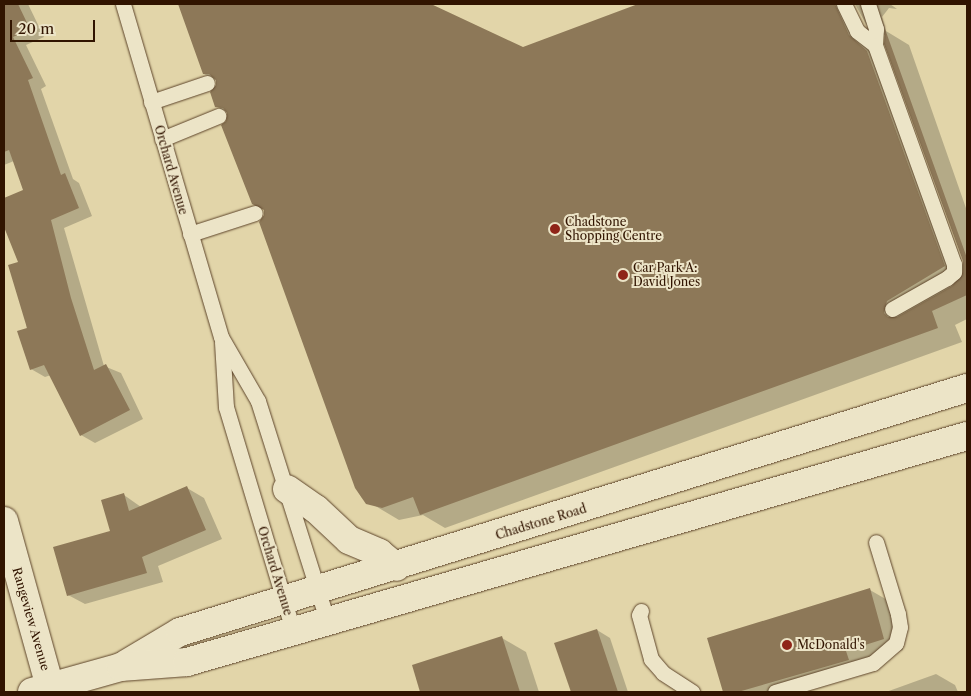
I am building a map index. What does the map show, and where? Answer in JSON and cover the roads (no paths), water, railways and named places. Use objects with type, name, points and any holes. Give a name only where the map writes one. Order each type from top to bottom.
[{"type":"street","points":[[955,392],[967,374]]},
{"type":"street","name":"Chadstone Road","points":[[121,667],[180,632],[396,567],[955,392]]},
{"type":"street","name":"Chadstone Road","points":[[41,690],[121,667],[187,662],[967,436]]},
{"type":"street","points":[[286,489],[316,509],[349,540],[379,553],[396,567]]},
{"type":"street","name":"Rangeview Avenue","points":[[4,522],[41,690]]},
{"type":"lane","name":"Orchard Avenue","points":[[123,4],[221,336],[258,401],[327,620]]},
{"type":"lane","points":[[844,4],[858,31],[874,45]]},
{"type":"lane","points":[[868,4],[876,29],[874,45],[954,264],[954,272],[947,278],[892,308]]},
{"type":"lane","points":[[152,102],[206,83]]},
{"type":"lane","points":[[162,139],[218,116]]},
{"type":"lane","points":[[190,234],[255,213]]},
{"type":"lane","name":"Orchard Avenue","points":[[221,336],[226,407],[293,631]]},
{"type":"lane","points":[[775,692],[873,663],[896,643],[900,627],[898,614],[876,542]]},
{"type":"lane","points":[[641,611],[639,615],[651,659],[663,673],[692,692]]},
{"type":"place","name":"Chadstone Shopping Centre","points":[[555,229]]},
{"type":"place","name":"Car Park A: David Jones","points":[[623,275]]},
{"type":"place","name":"McDonald's","points":[[787,645]]}]
